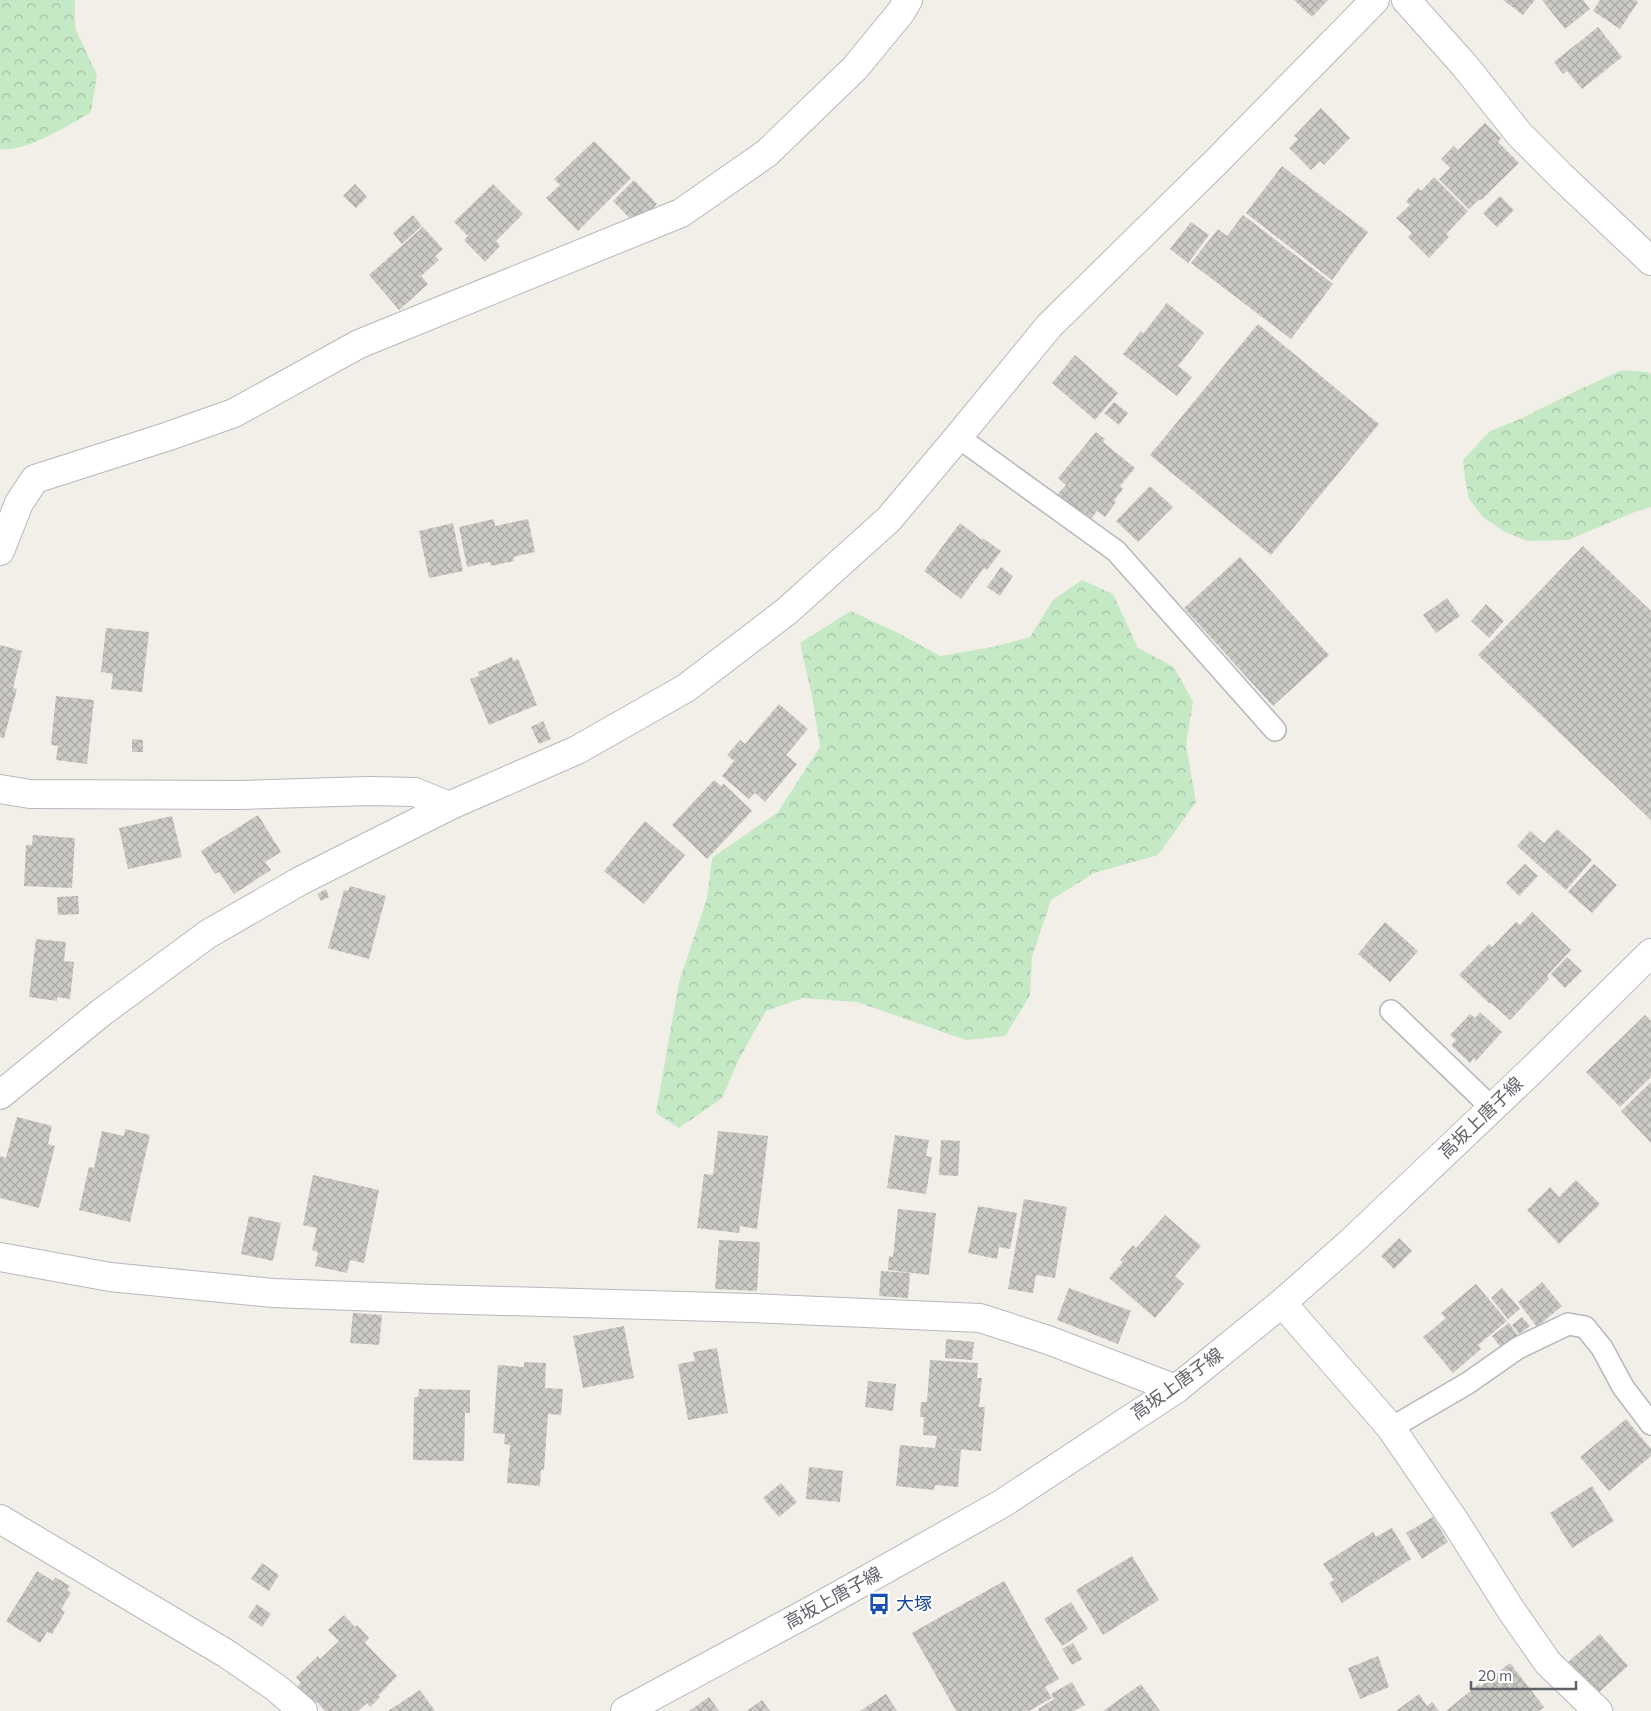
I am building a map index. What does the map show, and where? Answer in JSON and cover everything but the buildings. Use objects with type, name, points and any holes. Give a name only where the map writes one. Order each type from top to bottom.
[{"type":"street","points":[[0,551],[19,502],[36,479],[234,413],[359,344],[680,213],[767,153],[855,68],[901,12],[908,0]]},
{"type":"street","points":[[0,1096],[102,1012],[208,934],[300,881],[449,806],[577,750],[686,688],[787,611],[888,519],[1049,326],[1217,162],[1375,0]]},
{"type":"street","points":[[1406,0],[1465,66],[1520,135],[1560,176],[1651,261]]},
{"type":"street","points":[[0,789],[30,794],[59,795],[241,795],[369,791],[416,792],[449,806]]},
{"type":"street","name":"高坂上唐子線","points":[[625,1711],[816,1608],[1003,1503],[1176,1389],[1282,1303],[1352,1241],[1651,953]]},
{"type":"street","points":[[0,1258],[110,1277],[273,1293],[752,1308],[980,1318],[1048,1340],[1176,1389]]},
{"type":"street","points":[[1282,1303],[1390,1428],[1456,1523],[1511,1610],[1548,1663],[1598,1711]]},
{"type":"street","points":[[0,1519],[228,1654],[275,1687],[303,1711]]},
{"type":"lane","points":[[958,437],[1116,551],[1275,730]]},
{"type":"lane","points":[[1391,1011],[1492,1108]]},
{"type":"lane","points":[[1390,1428],[1468,1383],[1518,1348],[1568,1324],[1585,1327],[1602,1348],[1623,1387],[1651,1424]]},
{"type":"green space","points":[[0,0],[75,0],[75,28],[97,75],[91,112],[47,137],[10,149],[0,149]]},
{"type":"green space","points":[[1622,370],[1648,372],[1651,375],[1651,507],[1568,540],[1527,541],[1505,532],[1483,517],[1469,499],[1463,460],[1490,431],[1518,420]]},
{"type":"green space","points":[[1082,580],[1113,594],[1138,648],[1174,667],[1193,702],[1186,745],[1196,802],[1158,855],[1094,873],[1051,900],[1032,957],[1030,995],[1005,1036],[966,1040],[857,1002],[803,998],[766,1011],[739,1059],[722,1098],[679,1128],[656,1113],[679,982],[707,898],[712,858],[778,812],[820,747],[812,696],[800,643],[851,611],[900,634],[940,656],[992,647],[1030,637],[1053,600]]},
{"type":"place","name":"大塚","points":[[879,1604]]}]
